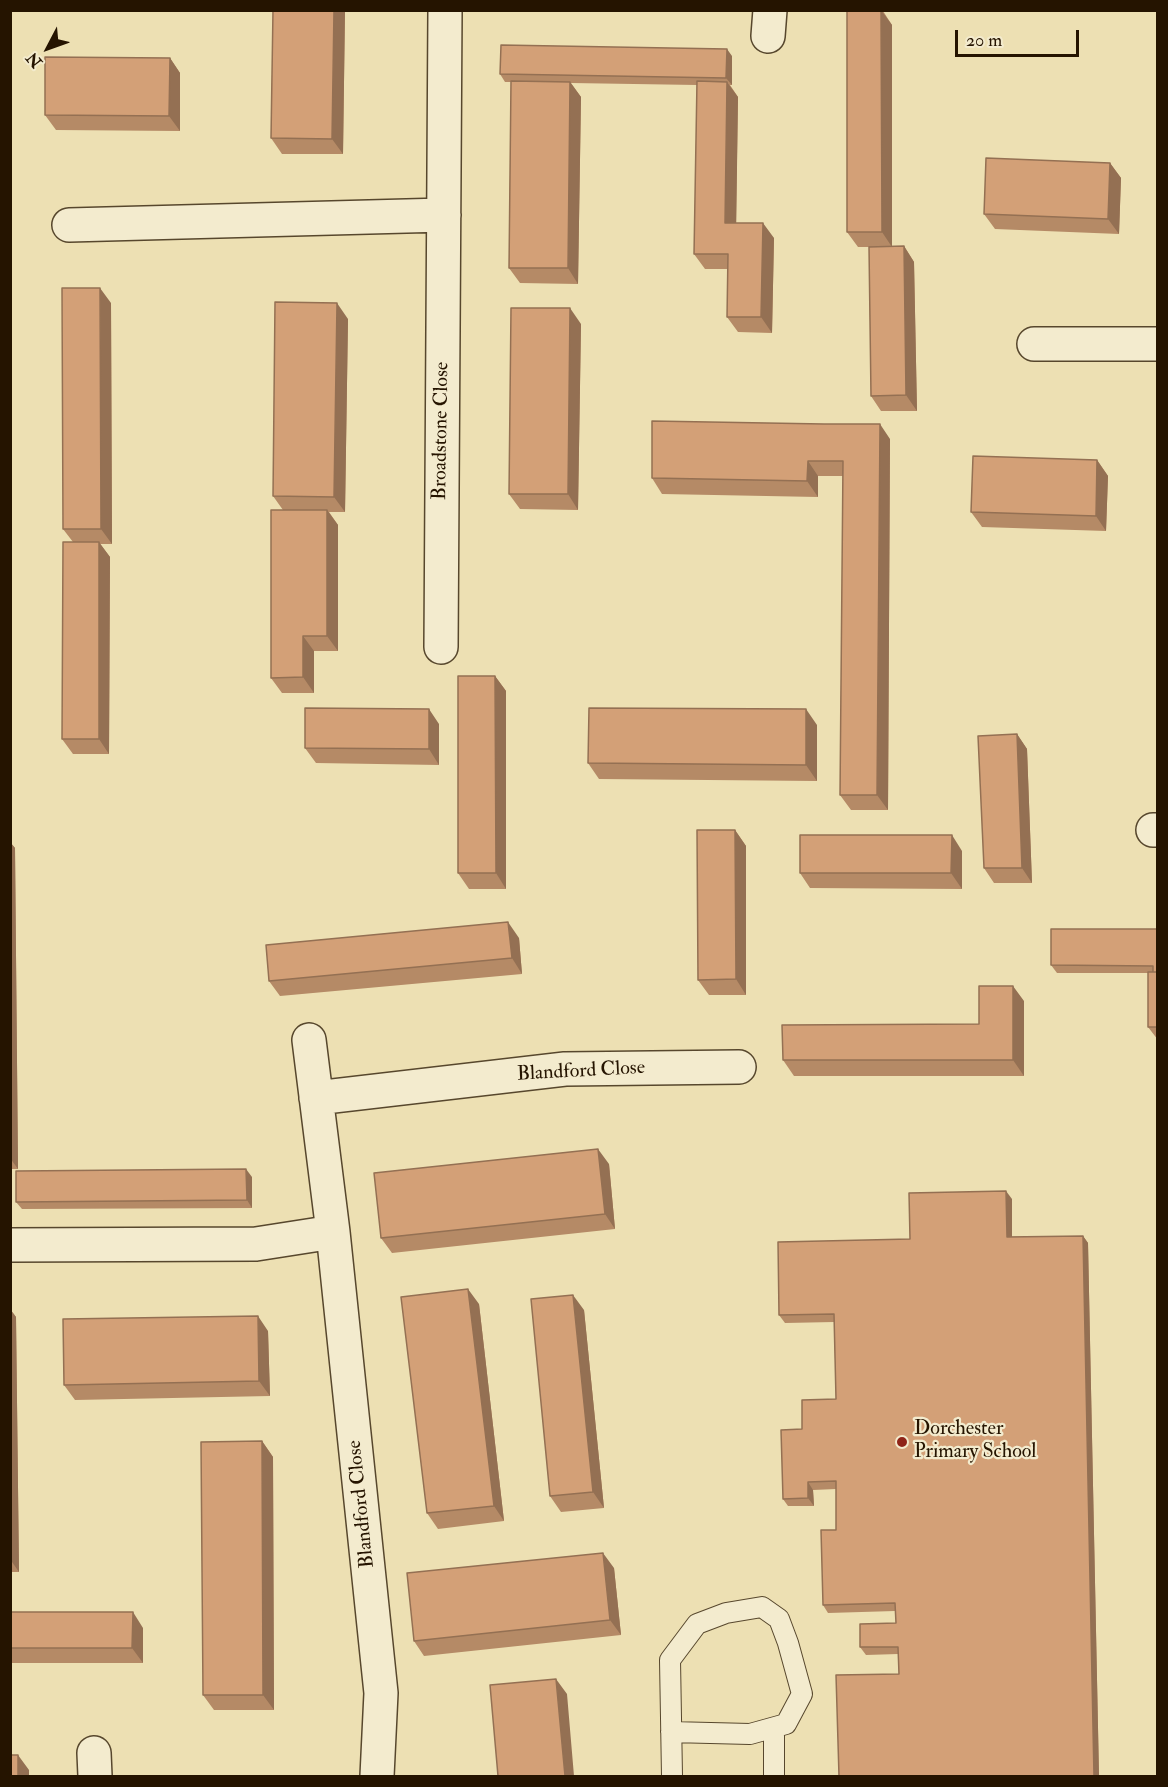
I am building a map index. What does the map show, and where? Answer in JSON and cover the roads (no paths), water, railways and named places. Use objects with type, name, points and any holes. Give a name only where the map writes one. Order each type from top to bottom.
[{"type":"street","name":"Broadstone Close","points":[[441,647],[445,10]]},
{"type":"street","points":[[69,225],[444,215]]},
{"type":"street","points":[[1034,344],[1158,344]]},
{"type":"street","name":"Blandford Close","points":[[309,1040],[333,1232],[381,1693],[377,1776]]},
{"type":"street","name":"Blandford Close","points":[[316,1098],[565,1069],[739,1067]]},
{"type":"street","points":[[10,1245],[256,1244],[333,1232]]},
{"type":"lane","points":[[671,1732],[750,1734],[786,1724],[802,1694],[779,1619],[762,1607],[726,1613],[698,1624],[670,1660],[671,1732],[672,1776]]},
{"type":"lane","points":[[774,1728],[774,1776]]},
{"type":"place","name":"Dorchester Primary School","points":[[902,1442]]}]
